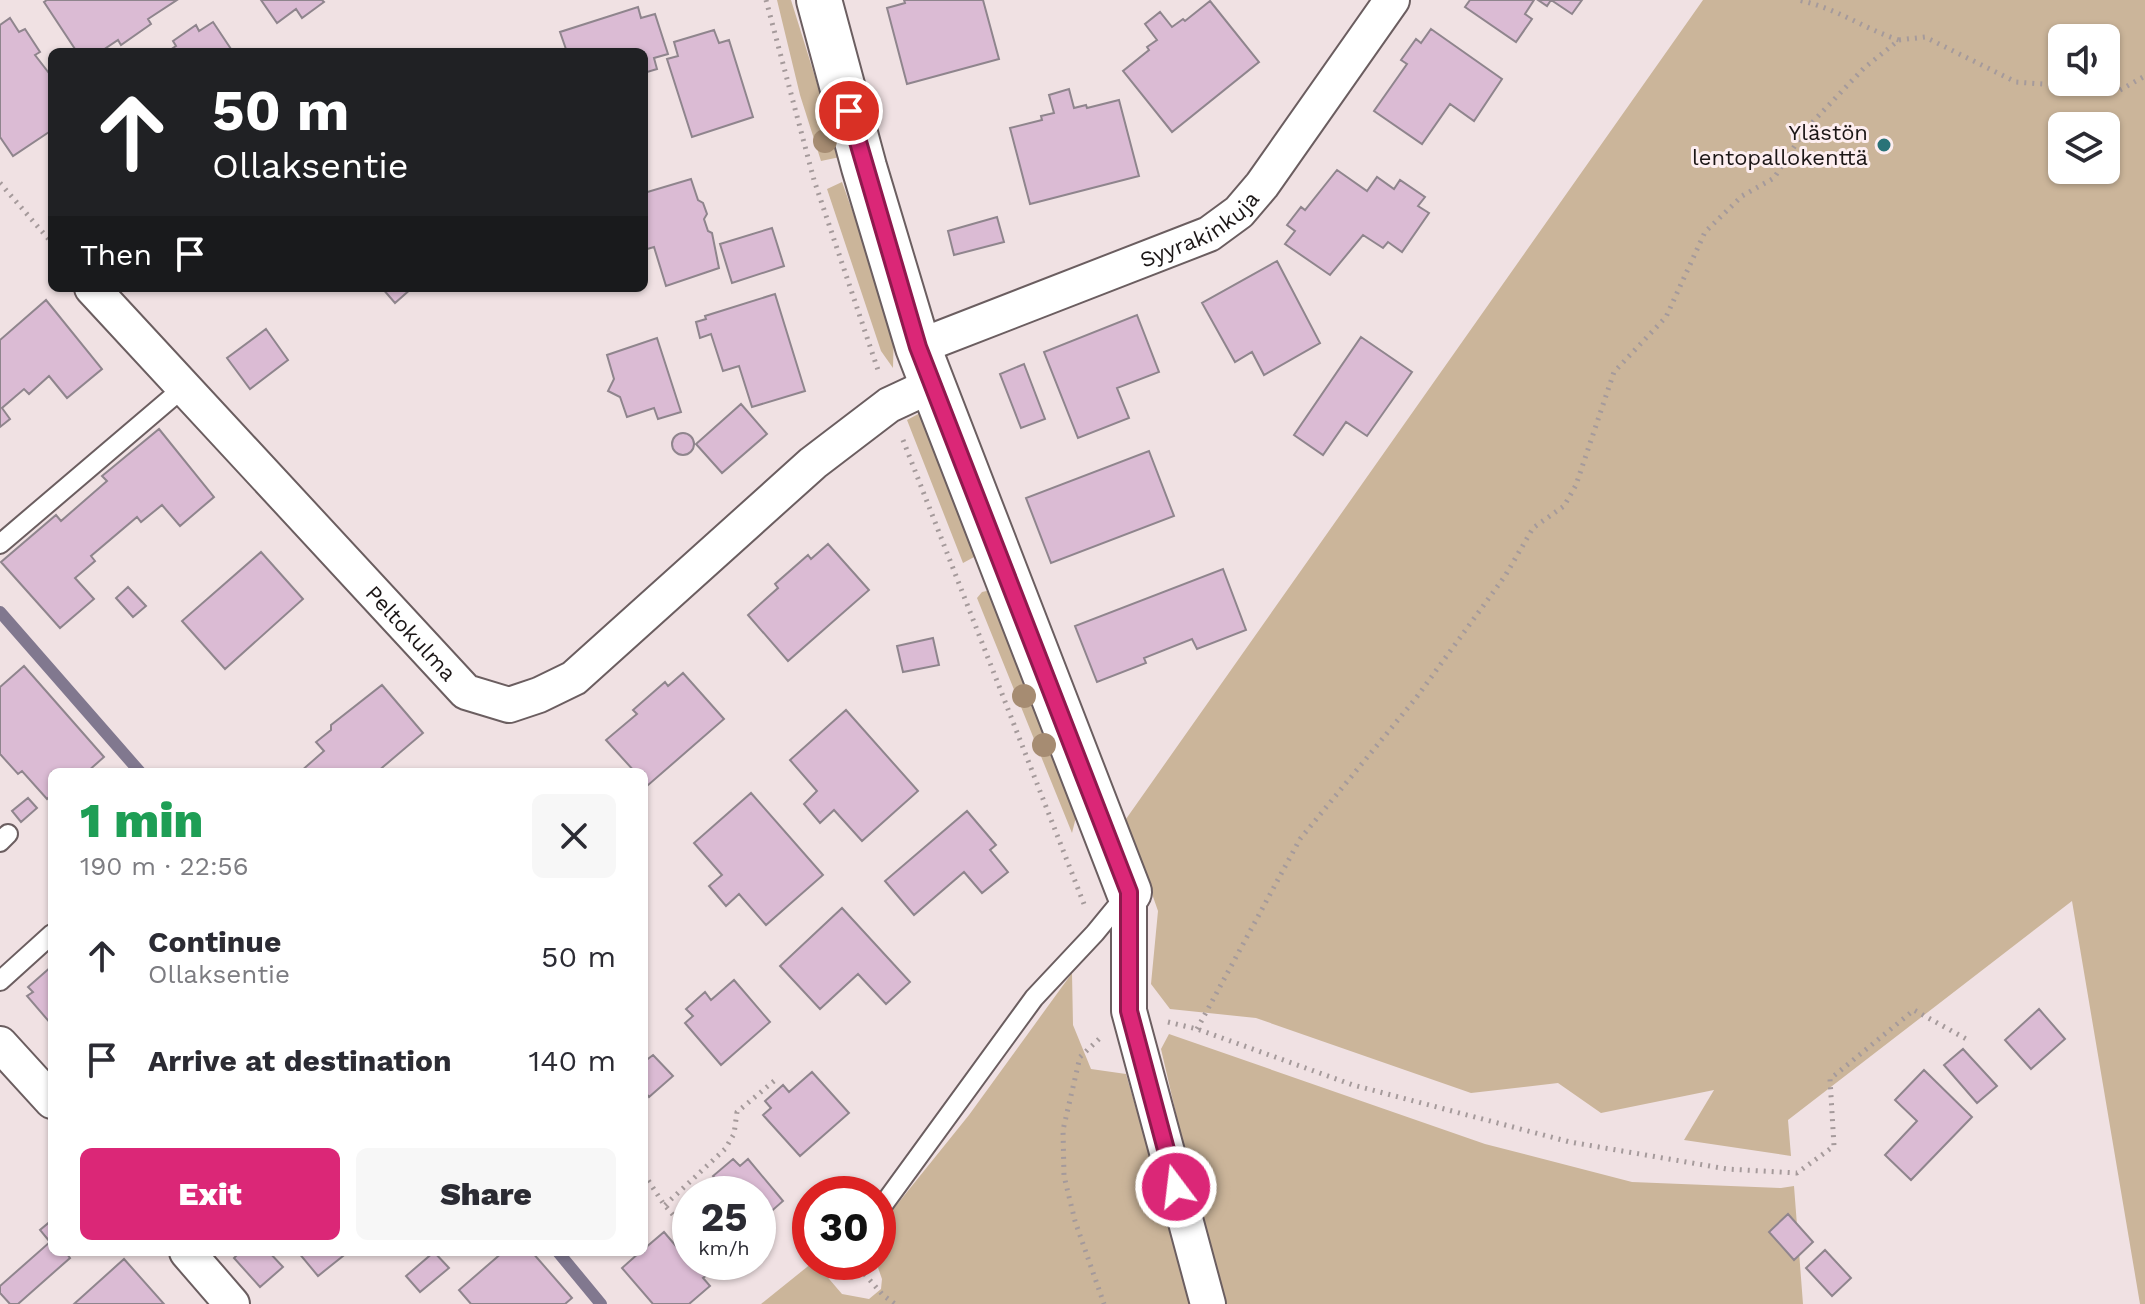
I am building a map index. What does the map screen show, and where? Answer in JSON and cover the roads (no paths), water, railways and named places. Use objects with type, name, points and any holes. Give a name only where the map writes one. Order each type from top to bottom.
[{"type":"street","points":[[819,0],[864,167],[926,366],[1129,892],[1129,1011],[1208,1304]]},
{"type":"street","name":"Syyrakinkuja","points":[[926,366],[1209,234],[1239,212],[1262,185],[1392,0]]},
{"type":"street","name":"Peltokulma","points":[[96,292],[466,692],[509,705],[574,678],[813,463],[889,405],[926,366]]},
{"type":"street","points":[[0,1044],[48,1097]]},
{"type":"street","points":[[190,1256],[232,1304]]},
{"type":"lane","points":[[0,544],[183,388]]},
{"type":"lane","points":[[896,1187],[1034,998],[1129,892]]},
{"type":"lane","points":[[0,981],[48,938]]},
{"type":"waterway","points":[[0,612],[136,768]]},
{"type":"waterway","points":[[561,1256],[601,1304]]},
{"type":"place","name":"Ylästön lentopallokenttä","points":[[1884,145]]}]
